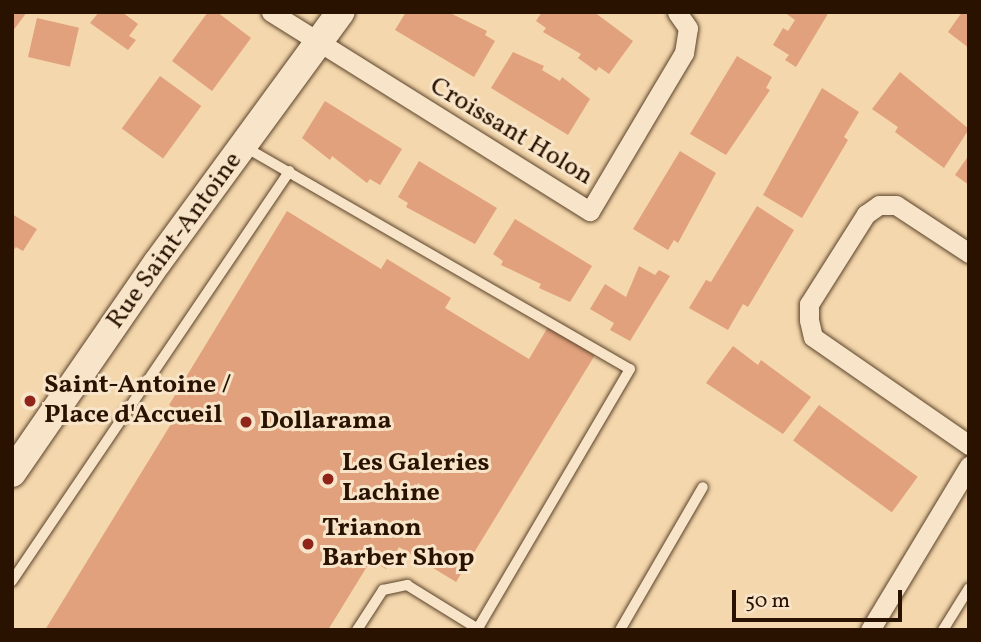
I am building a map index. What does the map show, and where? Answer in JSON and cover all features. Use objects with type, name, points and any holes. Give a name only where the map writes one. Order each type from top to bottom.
[{"type":"street","points":[[271,12],[319,43]]},
{"type":"street","name":"Rue Saint-Antoine","points":[[15,463],[341,12]]},
{"type":"street","name":"Croissant Holon","points":[[319,43],[590,211],[684,53],[688,28],[677,12]]},
{"type":"street","points":[[969,253],[896,205],[879,205],[866,214],[809,304],[809,320],[813,337],[969,445]]},
{"type":"street","points":[[870,630],[969,466]]},
{"type":"lane","points":[[243,145],[630,369],[479,629],[407,584],[383,590],[358,630]]},
{"type":"lane","points":[[12,581],[290,171]]},
{"type":"lane","points":[[620,630],[703,487]]},
{"type":"lane","points":[[943,630],[969,588]]},
{"type":"building","points":[[12,12],[27,12],[12,32]]},
{"type":"building","points":[[99,12],[122,12],[138,24],[129,36],[136,40],[128,50],[90,23]]},
{"type":"building","points":[[208,12],[217,12],[251,38],[212,91],[172,61]]},
{"type":"building","points":[[406,12],[448,12],[487,31],[485,35],[495,41],[474,77],[395,30]]},
{"type":"building","points":[[542,12],[594,12],[633,41],[609,74],[599,67],[596,71],[578,58],[581,54],[543,32],[546,28],[536,21]]},
{"type":"building","points":[[784,12],[829,12],[796,67],[785,60],[789,55],[773,45],[783,28],[788,31],[795,20]]},
{"type":"building","points":[[962,12],[969,12],[969,48],[948,32]]},
{"type":"building","points":[[37,18],[79,28],[70,67],[28,57]]},
{"type":"building","points":[[513,52],[544,66],[542,70],[560,81],[562,77],[590,99],[568,135],[491,88]]},
{"type":"building","points":[[737,56],[772,77],[766,88],[770,90],[726,155],[690,134]]},
{"type":"building","points":[[900,72],[969,129],[944,168],[895,132],[898,127],[872,109]]},
{"type":"building","points":[[160,76],[201,106],[163,159],[122,129]]},
{"type":"building","points":[[822,88],[859,112],[844,137],[848,140],[802,218],[763,195]]},
{"type":"building","points":[[325,101],[402,149],[380,185],[370,179],[367,183],[332,156],[330,160],[302,138]]},
{"type":"building","points":[[680,151],[716,173],[678,243],[674,240],[668,250],[633,229]]},
{"type":"building","points":[[969,155],[969,185],[955,175]]},
{"type":"building","points":[[419,161],[497,208],[475,244],[406,207],[408,203],[398,197]]},
{"type":"building","points":[[757,206],[794,230],[748,307],[743,304],[728,330],[689,308],[706,280],[711,282]]},
{"type":"building","name":"Les Galeries Lachine","points":[[287,211],[381,269],[387,259],[451,298],[445,308],[529,359],[548,327],[595,355],[456,582],[399,547],[386,569],[371,560],[328,630],[45,630],[179,411],[169,405]]},
{"type":"building","points":[[12,214],[37,229],[23,251],[16,247],[12,252]]},
{"type":"building","points":[[515,219],[592,266],[570,302],[539,288],[541,284],[501,265],[503,261],[493,254]]},
{"type":"building","points":[[639,266],[655,275],[659,270],[670,276],[630,341],[610,330],[614,323],[590,309],[605,284],[626,297]]},
{"type":"building","points":[[733,346],[758,365],[761,360],[811,397],[783,434],[706,383]]},
{"type":"building","points":[[819,405],[918,477],[892,512],[793,441]]},
{"type":"place","name":"Saint-Antoine / Place d'Accueil","points":[[30,401]]},
{"type":"place","name":"Dollarama","points":[[246,422]]},
{"type":"place","name":"Les Galeries Lachine","points":[[328,479]]},
{"type":"place","name":"Trianon Barber Shop","points":[[308,544]]}]
